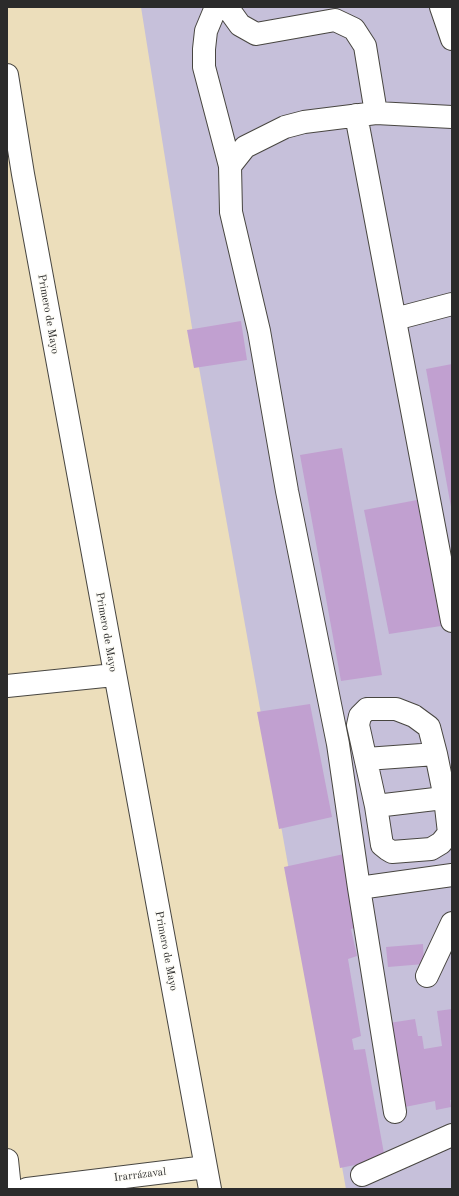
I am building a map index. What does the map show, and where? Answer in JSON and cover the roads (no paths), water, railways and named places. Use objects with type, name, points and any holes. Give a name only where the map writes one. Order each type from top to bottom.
[{"type":"street","points":[[216,7],[206,32],[204,67],[230,166],[231,212],[259,331],[287,491],[337,740],[358,888],[395,1112]]},
{"type":"street","points":[[227,7],[240,25],[256,34],[335,20],[354,29],[365,46],[366,114],[395,319],[452,621]]},
{"type":"street","points":[[442,7],[452,39]]},
{"type":"street","name":"Primero de Mayo","points":[[7,75],[15,175],[114,675],[210,1189]]},
{"type":"street","points":[[230,166],[245,147],[285,127],[304,122],[366,114],[452,117]]},
{"type":"street","points":[[395,319],[452,304]]},
{"type":"street","points":[[7,686],[114,675]]},
{"type":"street","points":[[367,709],[396,709],[414,716],[429,727],[436,754],[448,798],[449,833],[441,843],[432,849],[392,852],[382,844],[376,806],[358,725],[360,716],[367,709]]},
{"type":"street","points":[[337,740],[360,735]]},
{"type":"street","points":[[366,759],[436,754]]},
{"type":"street","points":[[376,806],[448,798]]},
{"type":"street","points":[[358,888],[452,875]]},
{"type":"street","points":[[427,976],[452,923]]},
{"type":"street","points":[[362,1175],[452,1135]]},
{"type":"street","points":[[7,1160],[10,1189]]},
{"type":"street","name":"Irarrázaval","points":[[27,1189],[206,1167]]}]
